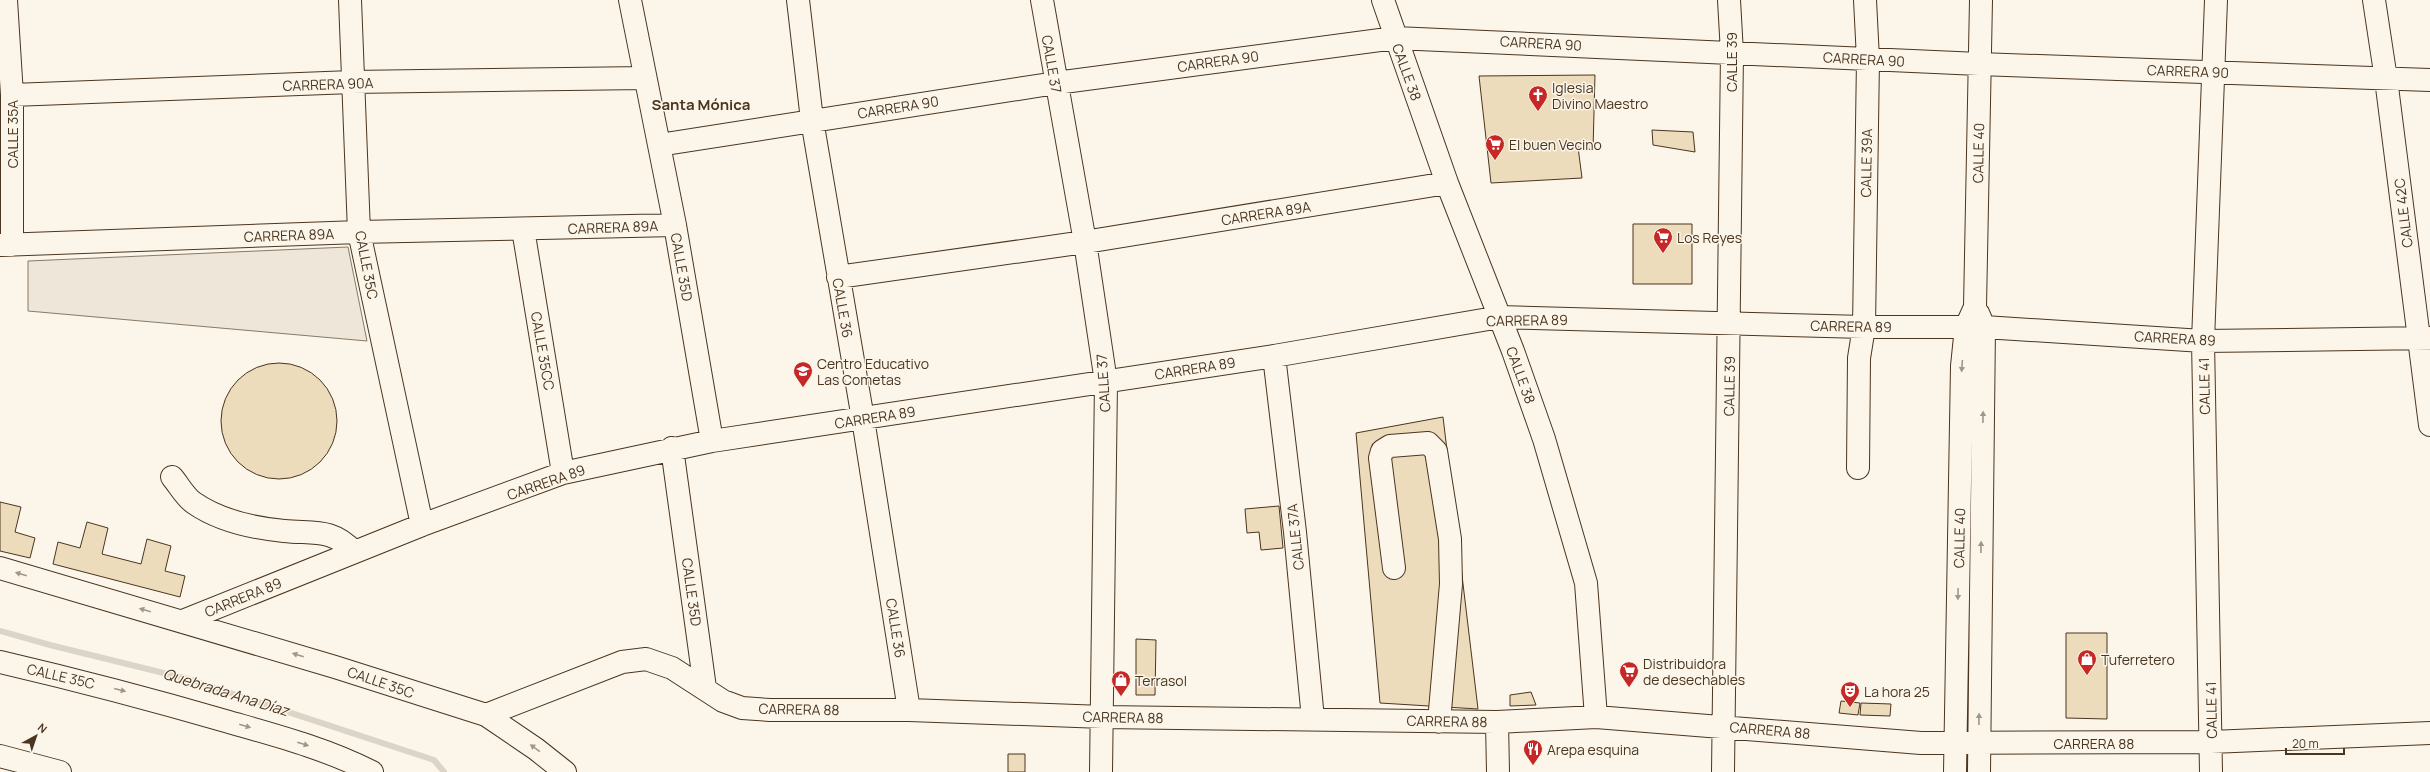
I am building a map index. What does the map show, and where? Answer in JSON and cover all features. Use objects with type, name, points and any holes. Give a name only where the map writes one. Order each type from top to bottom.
[{"type":"street","name":"CALLE 35A","points":[[6,0],[12,95],[6,245]]},
{"type":"street","name":"CALLE 35C","points":[[350,0],[359,232],[422,525]]},
{"type":"street","name":"CALLE 35D","points":[[630,0],[644,78],[659,145],[674,225],[712,441]]},
{"type":"street","name":"CALLE 36","points":[[798,0],[812,120],[863,419],[909,710]]},
{"type":"street","name":"CALLE 37","points":[[1042,0],[1085,242],[1106,382],[1103,717],[1101,772]]},
{"type":"street","name":"CALLE 38","points":[[1383,0],[1395,38],[1447,183],[1500,317],[1544,439],[1586,583],[1596,717]]},
{"type":"street","name":"CALLE 39","points":[[1723,772],[1730,322],[1732,53],[1729,0]]},
{"type":"street","name":"CALLE 39A","points":[[1858,468],[1859,358],[1864,327],[1868,59],[1865,0]]},
{"type":"street","name":"CALLE 40","points":[[1978,772],[1975,307],[1980,0]]},
{"type":"street","name":"CALLE 41","points":[[2211,772],[2203,340],[2215,72],[2216,0]]},
{"type":"street","name":"CALLE 42C","points":[[2374,0],[2424,338],[2430,426]]},
{"type":"street","name":"CARRERA 90","points":[[659,145],[1056,83],[1395,38],[1979,64],[2430,80]]},
{"type":"street","name":"CARRERA 90A","points":[[12,95],[352,82],[644,78]]},
{"type":"street","name":"CARRERA 89A","points":[[838,277],[1085,242],[1447,183]]},
{"type":"street","name":"CARRERA 89A","points":[[6,245],[359,232],[674,225]]},
{"type":"street","name":"CALLE 35CC","points":[[523,229],[563,473]]},
{"type":"street","name":"CARRERA 89","points":[[183,621],[422,525],[563,473],[672,448],[712,441],[1274,356],[1500,317],[1730,322],[1864,327],[1975,327],[2203,340],[2424,338]]},
{"type":"street","name":"CALLE 40","points":[[1955,772],[1962,366],[1975,327]]},
{"type":"street","name":"CALLE 37A","points":[[1274,356],[1295,532],[1313,719]]},
{"type":"street","points":[[1394,568],[1380,458],[1382,451],[1390,446],[1428,444],[1436,450],[1450,539],[1451,584],[1439,722]]},
{"type":"street","name":"CALLE 35D","points":[[672,448],[705,688]]},
{"type":"street","points":[[172,477],[193,503],[231,522],[284,531],[329,534],[343,541],[354,552]]},
{"type":"street","points":[[0,568],[183,621]]},
{"type":"street","name":"CALLE 35C","points":[[183,621],[486,715],[536,749],[565,772]]},
{"type":"street","name":"CARRERA 88","points":[[486,715],[622,662],[646,659],[672,668],[705,688],[722,701],[742,708],[770,710],[909,710],[1103,717],[1439,722],[1496,722],[1596,717],[1724,726],[1921,743],[1978,744],[2211,742],[2430,733]]},
{"type":"street","name":"CALLE 35C","points":[[0,662],[121,690],[250,728],[343,757],[372,772]]},
{"type":"street","points":[[1496,722],[1498,772]]},
{"type":"street","points":[[0,756],[60,772]]},
{"type":"shaded area","points":[[348,247],[367,341],[28,311],[28,261]]},
{"type":"building","name":"Iglesia Divino Maestro","points":[[1595,75],[1593,150],[1578,147],[1582,178],[1491,183],[1479,76]]},
{"type":"building","points":[[1652,130],[1693,132],[1695,152],[1653,145]]},
{"type":"building","name":"Los Reyes","points":[[1633,224],[1692,224],[1692,284],[1633,284]]},
{"type":"building","points":[[279,363],[301,367],[320,380],[333,399],[337,421],[333,443],[320,462],[301,475],[279,479],[257,475],[238,462],[225,443],[221,421],[225,399],[238,380],[257,367]]},
{"type":"building","points":[[1443,417],[1478,709],[1380,703],[1356,433]]},
{"type":"building","points":[[0,502],[21,507],[15,532],[35,538],[30,558],[0,551]]},
{"type":"building","points":[[1279,506],[1283,548],[1261,550],[1259,532],[1247,533],[1245,509]]},
{"type":"building","points":[[87,522],[108,528],[102,554],[141,564],[147,539],[171,546],[165,571],[185,576],[180,597],[53,564],[58,542],[80,548]]},
{"type":"building","name":"Tuferretero","points":[[2066,633],[2107,633],[2107,719],[2066,718]]},
{"type":"building","points":[[1136,639],[1156,640],[1155,695],[1136,695]]},
{"type":"building","points":[[1531,692],[1536,705],[1510,706],[1510,695]]},
{"type":"building","name":"La hora 25","points":[[1841,701],[1860,703],[1858,715],[1839,713]]},
{"type":"building","points":[[1861,703],[1891,704],[1890,716],[1860,715]]},
{"type":"building","points":[[1008,754],[1025,754],[1025,772],[1008,772]]},
{"type":"waterway","name":"Quebrada Ana Díaz","points":[[0,631],[188,679],[434,760],[444,772]]},
{"type":"place","name":"Iglesia Divino Maestro","points":[[1538,112]]},
{"type":"place","name":"El buen Vecino","points":[[1495,161]]},
{"type":"place","name":"Los Reyes","points":[[1663,254]]},
{"type":"place","name":"Centro Educativo Las Cometas","points":[[803,388]]},
{"type":"place","name":"Tuferretero","points":[[2087,676]]},
{"type":"place","name":"Distribuidora de desechables","points":[[1629,688]]},
{"type":"place","name":"Terrasol","points":[[1121,697]]},
{"type":"place","name":"La hora 25","points":[[1850,708]]},
{"type":"place","name":"Arepa esquina","points":[[1533,766]]},
{"type":"district","name":"Santa Mónica","points":[[701,104]]}]
